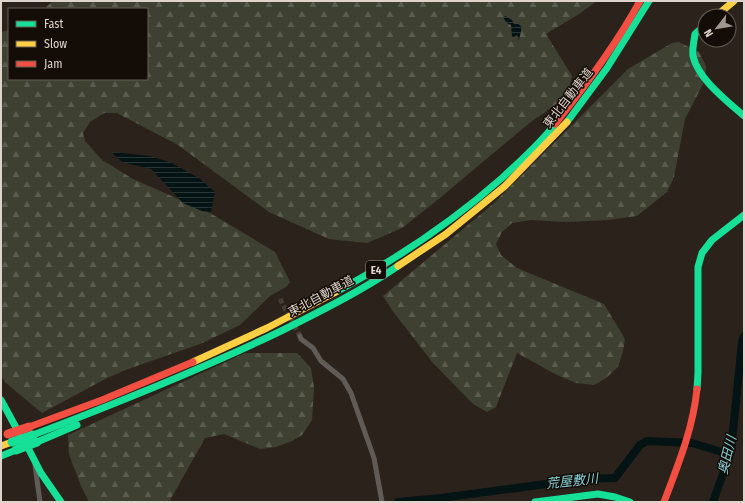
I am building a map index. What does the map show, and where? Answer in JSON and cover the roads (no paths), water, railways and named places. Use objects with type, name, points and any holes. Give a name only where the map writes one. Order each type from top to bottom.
[{"type":"main road","name":"東北自動車道","points":[[33,435],[69,413],[169,373],[247,338],[361,280],[411,249],[462,212],[487,191],[552,128],[604,59],[640,1]]},
{"type":"main road","name":"東北自動車道","points":[[1,446],[9,441],[33,435],[172,380],[250,345],[327,308],[410,259],[466,218],[492,197],[528,164],[582,103],[614,59],[649,1]]},
{"type":"main road","points":[[726,8],[734,1]]},
{"type":"main road","points":[[697,32],[695,34],[693,56],[696,67],[744,116]]},
{"type":"main road","points":[[664,502],[686,446],[695,405],[698,373],[698,268],[700,257],[712,240],[744,215]]},
{"type":"main road","points":[[1,400],[34,460],[61,502]]},
{"type":"main road","points":[[1,456],[9,441]]},
{"type":"main road","points":[[534,502],[598,494],[615,497],[630,502]]},
{"type":"street","points":[[300,336],[301,339],[313,348],[321,361],[343,379],[351,392],[374,458],[382,502]]},
{"type":"street","points":[[34,460],[40,502]]},
{"type":"waterway","name":"奥田川","points":[[713,502],[731,451],[742,342],[744,336]]},
{"type":"waterway","name":"荒屋敷川","points":[[398,502],[441,498],[584,479],[615,478],[640,445],[647,441],[692,443],[729,454]]},
{"type":"tunnel","points":[[280,299],[300,336]]}]
